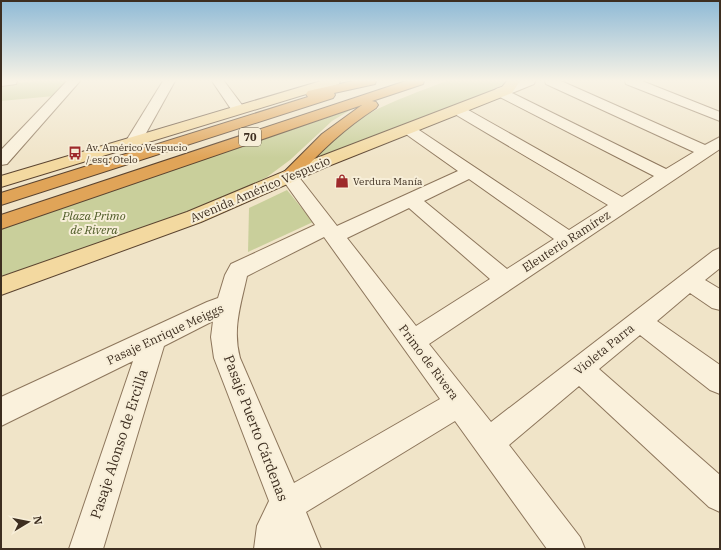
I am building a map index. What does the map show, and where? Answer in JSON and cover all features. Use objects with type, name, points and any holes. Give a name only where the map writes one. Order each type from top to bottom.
[{"type":"highway","points":[[205,119],[259,107]]},
{"type":"highway","name":"70","points":[[1,199],[291,107]]},
{"type":"highway","name":"70","points":[[1,222],[342,107]]},
{"type":"highway","points":[[289,176],[313,150],[340,126],[370,107]]},
{"type":"highway","points":[[1,194],[179,127]]},
{"type":"main road","points":[[1,182],[246,107]]},
{"type":"main road","name":"Avenida Américo Vespucio","points":[[1,286],[223,206],[289,176],[465,107]]},
{"type":"street","points":[[1,160],[50,107]]},
{"type":"street","points":[[134,141],[154,107]]},
{"type":"street","points":[[541,107],[667,176]]},
{"type":"street","points":[[615,107],[713,146]]},
{"type":"street","points":[[694,107],[720,117]]},
{"type":"street","points":[[458,110],[622,206]]},
{"type":"street","points":[[408,128],[569,240]]},
{"type":"street","name":"Eleuterio Ramírez","points":[[413,341],[713,146]]},
{"type":"street","name":"Pasaje Enrique Meiggs","points":[[1,412],[215,309],[229,305],[236,275],[239,270],[331,231],[411,200],[470,172]]},
{"type":"street","name":"Primo de Rivera","points":[[289,176],[568,549]]},
{"type":"street","points":[[411,200],[506,280]]},
{"type":"street","name":"Violeta Parra","points":[[488,443],[720,256]]},
{"type":"street","points":[[689,281],[720,301]]},
{"type":"street","name":"Pasaje Puerto Cárdenas","points":[[229,305],[224,332],[225,352],[304,549]]},
{"type":"street","points":[[639,321],[720,381]]},
{"type":"street","name":"Pasaje Alonso de Ercilla","points":[[86,549],[153,339]]},
{"type":"street","points":[[580,369],[720,496]]},
{"type":"street","points":[[271,549],[273,528],[281,511],[286,506],[459,403]]},
{"type":"green space","points":[[383,107],[451,107],[299,167],[333,138],[370,113]]},
{"type":"green space","name":"Plaza Primo de Rivera","points":[[352,109],[332,121],[290,160],[267,177],[227,198],[97,246],[1,276],[1,229]]},
{"type":"green space","points":[[287,190],[313,222],[248,252],[249,208]]},
{"type":"place","name":"Av. Américo Vespucio / esq. Otelo","points":[[75,153]]},
{"type":"place","name":"Verdura Manía","points":[[342,181]]}]
